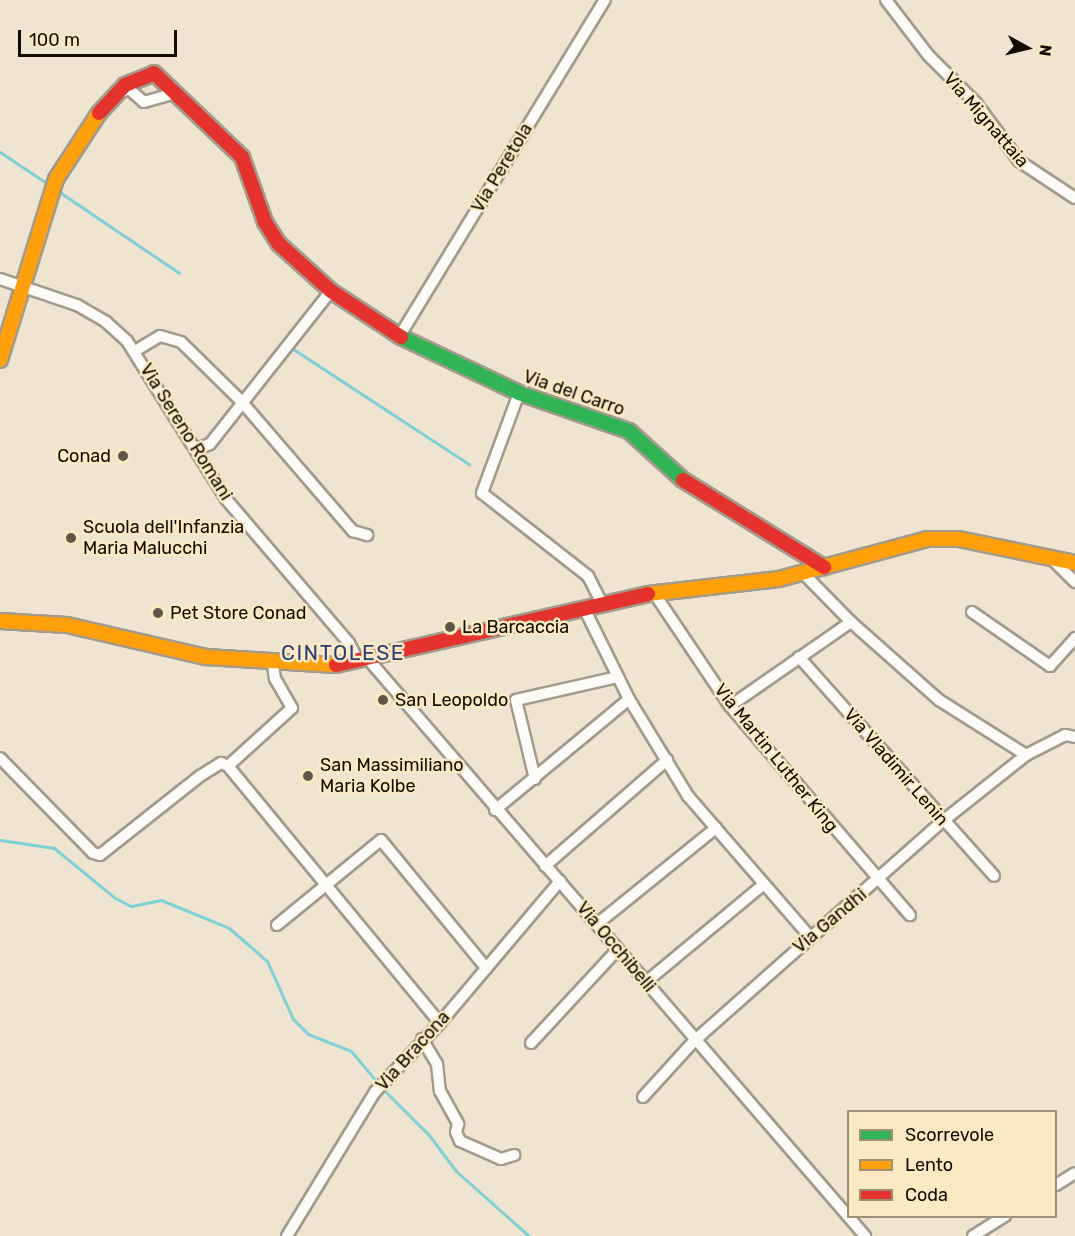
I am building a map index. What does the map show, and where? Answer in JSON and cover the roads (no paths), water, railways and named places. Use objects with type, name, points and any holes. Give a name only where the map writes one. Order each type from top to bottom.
[{"type":"street","name":"Via Peretola","points":[[399,337],[605,0]]},
{"type":"street","name":"Via Mignattaia","points":[[886,0],[928,55],[976,103],[1019,161],[1075,198]]},
{"type":"street","points":[[0,360],[54,185],[88,125],[125,85],[154,73],[171,87],[168,95],[144,102],[129,90],[116,95]]},
{"type":"street","name":"Via del Carro","points":[[171,87],[242,157],[270,230],[279,244],[331,291],[399,337],[519,393],[629,431],[688,483],[824,567]]},
{"type":"street","name":"Via Sereno Romani","points":[[0,279],[99,317],[135,351],[226,499],[363,660]]},
{"type":"street","points":[[197,449],[210,444],[241,401],[331,291]]},
{"type":"street","points":[[135,351],[160,336],[181,342],[241,401],[353,531],[367,535]]},
{"type":"street","points":[[519,393],[482,493],[588,576],[602,603]]},
{"type":"street","points":[[0,621],[67,625],[206,657],[273,664],[334,665],[602,603],[654,593],[804,573],[927,539],[959,539],[1054,561],[1075,563]]},
{"type":"street","points":[[1054,561],[1075,582]]},
{"type":"street","points":[[804,573],[851,622],[939,700],[1026,755]]},
{"type":"street","name":"Via Martin Luther King","points":[[654,593],[730,706],[910,915]]},
{"type":"street","points":[[584,608],[629,699],[688,796],[810,937]]},
{"type":"street","points":[[972,612],[1050,666],[1075,638]]},
{"type":"street","points":[[730,706],[851,622]]},
{"type":"street","name":"Via Vladimir Lenin","points":[[799,657],[993,876]]},
{"type":"street","name":"Via Occhibelli","points":[[363,660],[560,881],[694,1041],[847,1216]]},
{"type":"street","points":[[228,766],[292,708],[275,680],[273,664]]},
{"type":"street","points":[[535,779],[516,700],[617,677]]},
{"type":"street","points":[[495,810],[629,699]]},
{"type":"street","name":"Via Gandhi","points":[[643,1097],[694,1041],[810,937],[879,880],[943,821],[1026,755],[1065,735],[1075,737]]},
{"type":"street","points":[[0,758],[93,853],[100,855],[200,776],[221,763],[228,766],[440,1023]]},
{"type":"street","points":[[545,866],[667,760]]},
{"type":"street","points":[[597,924],[716,828]]},
{"type":"street","points":[[277,926],[381,840],[486,968]]},
{"type":"street","name":"Via Bracona","points":[[287,1236],[375,1092],[422,1039],[440,1023],[560,881]]},
{"type":"street","points":[[646,982],[764,884]]},
{"type":"street","points":[[531,1044],[618,949]]},
{"type":"street","points":[[422,1039],[437,1064],[440,1091],[458,1124],[457,1136],[460,1141],[501,1159],[514,1155]]},
{"type":"street","points":[[1057,1184],[1075,1173]]},
{"type":"street","name":"Via Occhibelli","points":[[848,1218],[864,1236]]},
{"type":"street","points":[[973,1236],[1002,1218]]},
{"type":"waterway","points":[[0,152],[48,184]]},
{"type":"waterway","points":[[58,191],[179,273]]},
{"type":"waterway","points":[[290,347],[469,464]]},
{"type":"waterway","points":[[0,840],[54,848],[115,898],[131,906],[161,900],[229,928],[267,961],[293,1019],[308,1034],[351,1051],[375,1080]]},
{"type":"waterway","points":[[385,1091],[429,1135],[456,1171],[529,1236]]},
{"type":"place","name":"Conad","points":[[123,456]]},
{"type":"place","name":"Scuola dell'Infanzia Maria Malucchi","points":[[71,538]]},
{"type":"place","name":"Pet Store Conad","points":[[158,613]]},
{"type":"place","name":"La Barcaccia","points":[[450,627]]},
{"type":"place","name":"San Leopoldo","points":[[383,700]]},
{"type":"place","name":"San Massimiliano Maria Kolbe","points":[[308,776]]},
{"type":"district","name":"CINTOLESE","points":[[343,653]]}]
